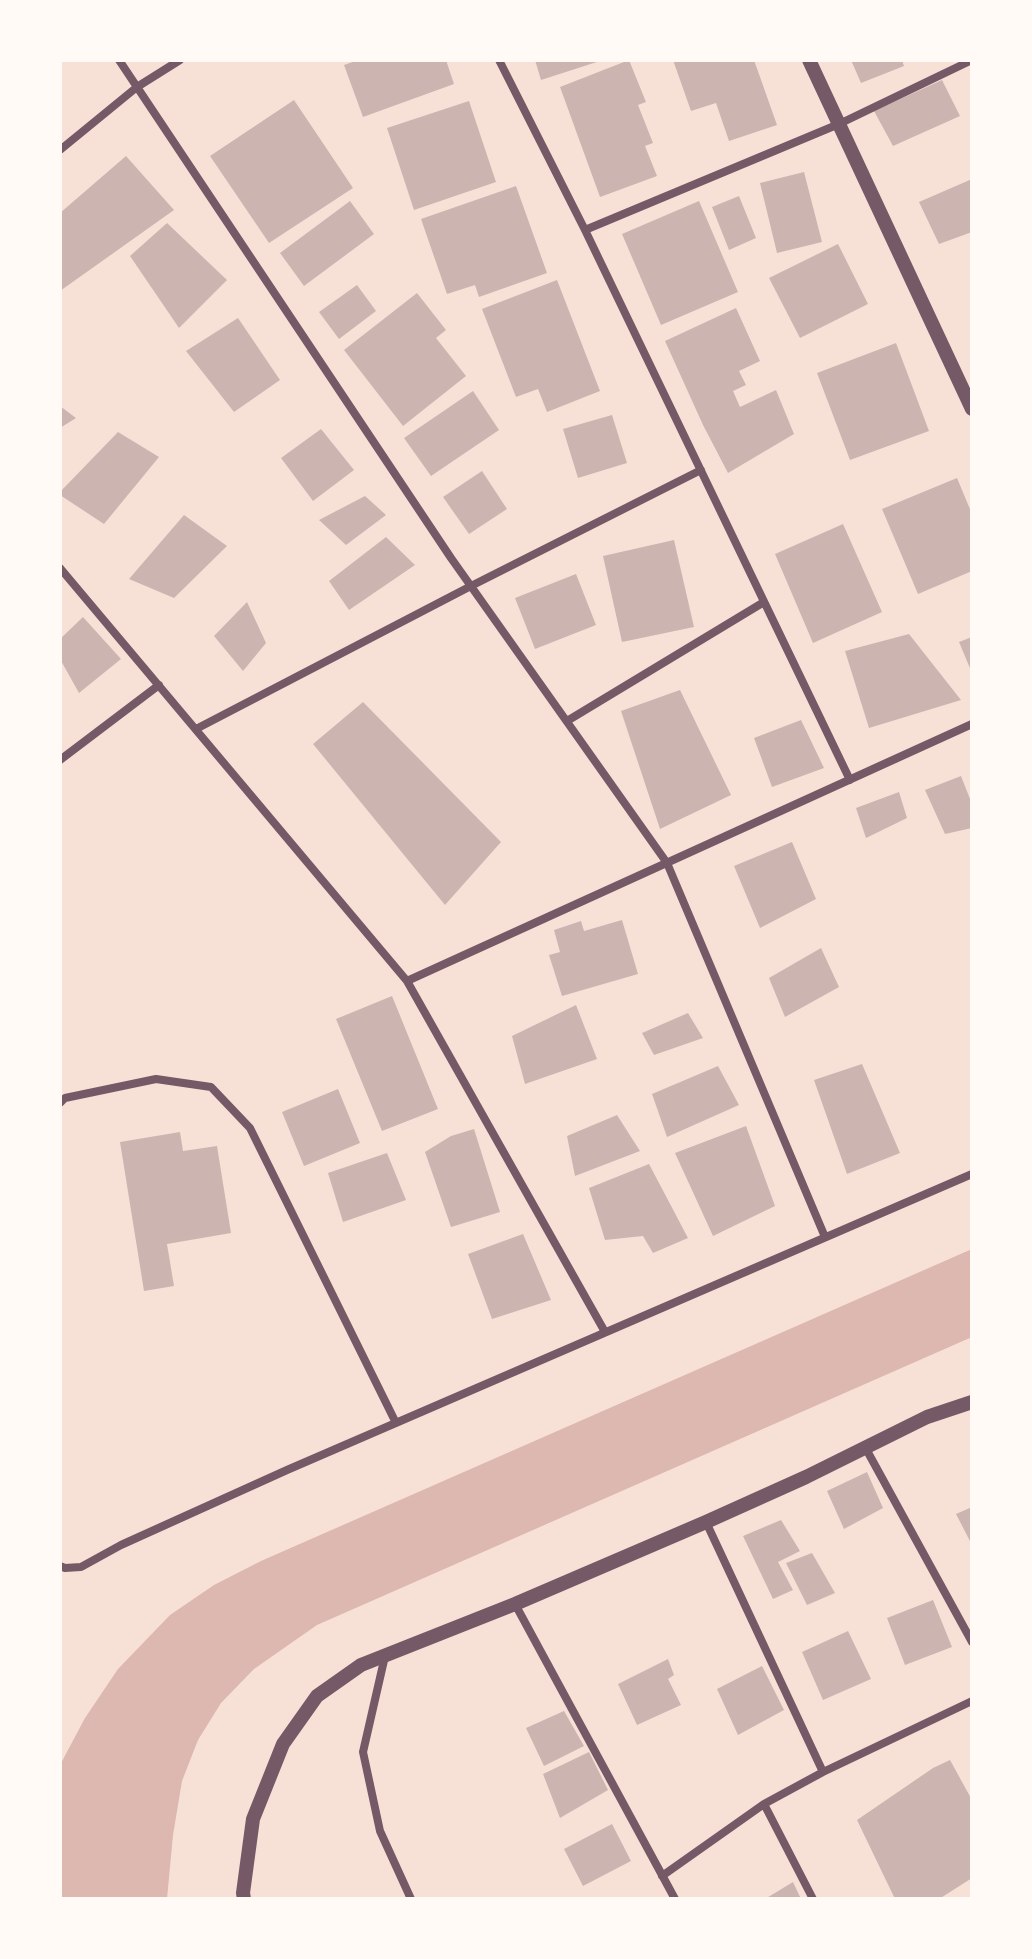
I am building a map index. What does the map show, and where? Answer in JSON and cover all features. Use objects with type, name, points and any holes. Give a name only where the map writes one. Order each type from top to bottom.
[{"type":"street","points":[[119,60],[471,586],[667,863],[825,1237]]},
{"type":"street","points":[[60,150],[137,87],[180,60]]},
{"type":"street","points":[[499,60],[585,230],[850,780]]},
{"type":"street","points":[[809,60],[972,409]]},
{"type":"street","points":[[585,230],[839,124],[972,60]]},
{"type":"street","points":[[196,729],[701,470]]},
{"type":"street","points":[[60,568],[407,981],[605,1332]]},
{"type":"street","points":[[567,721],[764,602]]},
{"type":"street","points":[[60,760],[159,685]]},
{"type":"street","points":[[407,981],[972,724]]},
{"type":"street","points":[[62,1097],[156,1079],[211,1087],[250,1128],[396,1423]]},
{"type":"street","points":[[62,1567],[81,1567],[121,1545],[396,1423],[972,1174]]},
{"type":"street","points":[[244,1899],[253,1819],[283,1744],[317,1696],[361,1665],[515,1604],[706,1522],[927,1417],[972,1402]]},
{"type":"street","points":[[865,1447],[972,1642]]},
{"type":"street","points":[[706,1522],[823,1772]]},
{"type":"street","points":[[515,1604],[675,1899]]},
{"type":"street","points":[[385,1656],[363,1752],[380,1831],[411,1899]]},
{"type":"street","points":[[662,1876],[764,1804],[823,1772],[971,1704]]},
{"type":"street","points":[[764,1804],[813,1899]]},
{"type":"shaded area","points":[[972,1249],[972,1337],[317,1625],[254,1669],[221,1703],[198,1740],[182,1781],[167,1899],[60,1899],[60,1765],[85,1718],[118,1669],[170,1615],[214,1585],[261,1561]]},
{"type":"building","points":[[358,60],[446,60],[454,84],[363,117],[344,65]]},
{"type":"building","points":[[535,60],[600,60],[600,61],[541,80]]},
{"type":"building","points":[[629,60],[646,102],[638,105],[653,143],[645,146],[657,176],[600,197],[560,87]]},
{"type":"building","points":[[673,60],[754,60],[777,125],[729,141],[716,103],[691,111]]},
{"type":"building","points":[[851,60],[902,60],[904,66],[861,83]]},
{"type":"building","points":[[942,80],[960,116],[893,146],[874,111]]},
{"type":"building","points":[[294,100],[353,188],[269,243],[210,156]]},
{"type":"building","points":[[469,101],[496,182],[414,210],[387,128]]},
{"type":"building","points":[[126,156],[174,210],[60,291],[60,213]]},
{"type":"building","points":[[804,172],[822,242],[777,253],[760,183]]},
{"type":"building","points":[[972,179],[972,232],[939,244],[919,202]]},
{"type":"building","points":[[516,186],[547,273],[479,297],[475,285],[447,294],[421,219]]},
{"type":"building","points":[[739,196],[756,238],[729,250],[712,207]]},
{"type":"building","points":[[350,201],[374,234],[304,286],[280,253]]},
{"type":"building","points":[[699,201],[738,292],[661,325],[622,234]]},
{"type":"building","points":[[167,223],[227,280],[179,328],[130,256]]},
{"type":"building","points":[[838,244],[868,304],[800,338],[769,278]]},
{"type":"building","points":[[557,280],[600,391],[547,412],[538,389],[516,397],[482,309]]},
{"type":"building","points":[[357,285],[376,311],[339,339],[319,312]]},
{"type":"building","points":[[417,293],[446,330],[436,338],[466,376],[403,426],[344,350]]},
{"type":"building","points":[[736,308],[760,361],[739,371],[746,385],[733,391],[740,407],[776,390],[794,434],[728,473],[665,341]]},
{"type":"building","points":[[238,318],[280,380],[234,412],[186,351]]},
{"type":"building","points":[[896,343],[929,431],[850,460],[817,373]]},
{"type":"building","points":[[473,391],[499,430],[431,476],[404,438]]},
{"type":"building","points":[[60,406],[76,418],[60,428]]},
{"type":"building","points":[[612,415],[627,463],[578,478],[563,429]]},
{"type":"building","points":[[321,429],[354,470],[313,501],[281,458]]},
{"type":"building","points":[[118,432],[159,457],[104,524],[60,495],[60,492]]},
{"type":"building","points":[[482,471],[507,509],[469,534],[443,497]]},
{"type":"building","points":[[957,478],[972,514],[972,571],[918,594],[882,509]]},
{"type":"building","points":[[365,496],[386,515],[346,545],[319,520]]},
{"type":"building","points":[[184,515],[227,546],[174,598],[129,579]]},
{"type":"building","points":[[843,524],[882,612],[813,643],[775,554]]},
{"type":"building","points":[[386,537],[415,565],[349,610],[329,581]]},
{"type":"building","points":[[674,540],[694,627],[622,642],[603,556]]},
{"type":"building","points":[[576,574],[596,625],[535,649],[515,598]]},
{"type":"building","points":[[247,602],[266,643],[243,671],[214,636]]},
{"type":"building","points":[[83,617],[121,659],[79,693],[60,659],[60,639]]},
{"type":"building","points":[[909,634],[961,700],[869,728],[845,651]]},
{"type":"building","points":[[972,637],[972,673],[959,642]]},
{"type":"building","points":[[680,690],[731,795],[660,829],[621,711]]},
{"type":"building","points":[[363,702],[501,842],[445,905],[313,744]]},
{"type":"building","points":[[801,720],[824,768],[772,787],[754,738]]},
{"type":"building","points":[[961,776],[972,804],[972,828],[945,834],[925,790]]},
{"type":"building","points":[[899,792],[907,818],[866,838],[856,808]]},
{"type":"building","points":[[792,842],[816,899],[760,928],[734,866]]},
{"type":"building","points":[[622,920],[638,974],[562,996],[549,955],[560,952],[554,930],[581,921],[584,931]]},
{"type":"building","points":[[821,948],[839,987],[785,1017],[769,978]]},
{"type":"building","points":[[392,996],[438,1109],[382,1131],[336,1019]]},
{"type":"building","points":[[576,1005],[597,1059],[525,1084],[512,1036]]},
{"type":"building","points":[[688,1013],[703,1038],[654,1055],[642,1033]]},
{"type":"building","points":[[862,1064],[900,1153],[847,1174],[814,1080]]},
{"type":"building","points":[[718,1066],[739,1105],[667,1137],[652,1094]]},
{"type":"building","points":[[338,1089],[360,1143],[304,1166],[282,1112]]},
{"type":"building","points":[[617,1115],[640,1151],[575,1176],[567,1136]]},
{"type":"building","points":[[746,1126],[775,1206],[713,1236],[675,1153]]},
{"type":"building","points":[[474,1129],[500,1212],[451,1227],[425,1152],[451,1136]]},
{"type":"building","points":[[180,1132],[183,1151],[217,1146],[231,1233],[167,1244],[174,1286],[144,1291],[120,1142]]},
{"type":"building","points":[[387,1153],[406,1200],[343,1222],[328,1173]]},
{"type":"building","points":[[649,1164],[688,1238],[653,1253],[643,1236],[605,1240],[589,1188]]},
{"type":"building","points":[[523,1234],[551,1300],[492,1319],[468,1254]]},
{"type":"building","points":[[867,1472],[883,1508],[844,1529],[827,1491]]},
{"type":"building","points":[[972,1507],[972,1545],[956,1514]]},
{"type":"building","points":[[781,1520],[800,1551],[778,1562],[793,1590],[773,1599],[743,1536]]},
{"type":"building","points":[[812,1553],[835,1593],[807,1605],[786,1563]]},
{"type":"building","points":[[933,1600],[952,1647],[905,1665],[887,1618]]},
{"type":"building","points":[[848,1631],[871,1679],[823,1700],[802,1652]]},
{"type":"building","points":[[668,1659],[674,1675],[668,1679],[681,1705],[637,1725],[618,1684]]},
{"type":"building","points":[[762,1666],[784,1710],[738,1735],[717,1689]]},
{"type":"building","points":[[564,1711],[584,1746],[544,1766],[526,1728]]},
{"type":"building","points":[[589,1752],[608,1790],[560,1818],[543,1774]]},
{"type":"building","points":[[950,1760],[972,1800],[972,1878],[939,1899],[895,1899],[857,1820],[933,1768]]},
{"type":"building","points":[[612,1824],[631,1861],[583,1886],[564,1849]]},
{"type":"building","points":[[793,1882],[801,1899],[765,1899]]}]
